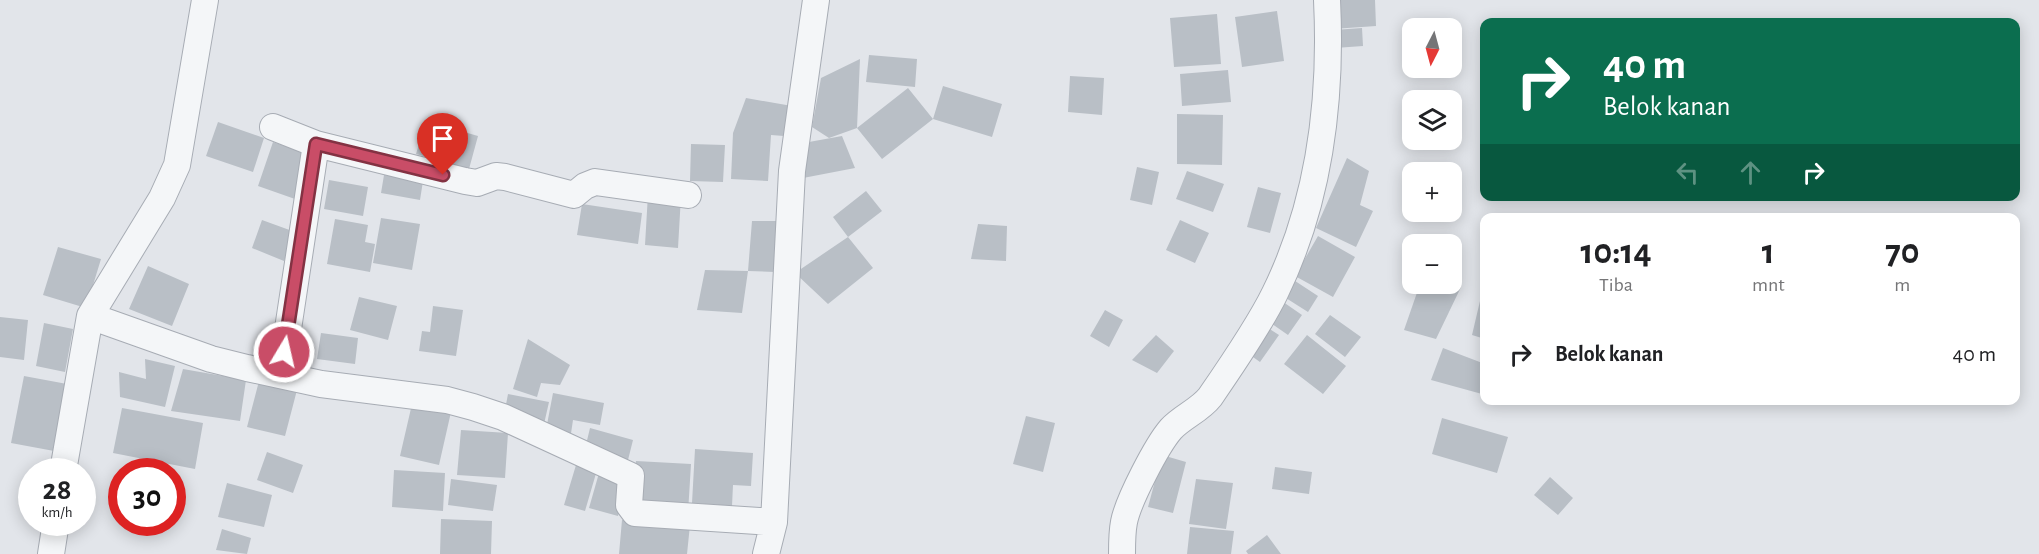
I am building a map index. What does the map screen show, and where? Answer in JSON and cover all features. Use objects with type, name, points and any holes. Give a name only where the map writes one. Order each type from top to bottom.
[{"type":"street","points":[[65,458],[90,316],[162,198],[177,165],[205,0]]},
{"type":"street","points":[[766,554],[774,522],[792,171],[816,0]]},
{"type":"street","points":[[1122,554],[1124,521],[1142,478],[1171,429],[1208,400],[1275,293],[1305,216],[1317,177],[1324,119],[1330,54],[1327,0]]},
{"type":"street","points":[[273,127],[316,144],[471,183],[505,177],[574,195],[585,186],[595,182],[688,195]]},
{"type":"street","points":[[281,375],[316,144]]},
{"type":"street","points":[[90,316],[211,359],[366,391],[447,400],[503,417],[631,476],[629,505],[635,513],[774,522]]},
{"type":"street","points":[[51,554],[54,536]]},
{"type":"building","points":[[1332,0],[1375,0],[1376,26],[1333,29]]},
{"type":"building","points":[[1277,11],[1284,61],[1242,67],[1235,17]]},
{"type":"building","points":[[1217,14],[1221,64],[1174,67],[1170,18]]},
{"type":"building","points":[[1362,28],[1363,46],[1335,48],[1334,30]]},
{"type":"building","points":[[869,55],[917,59],[915,87],[866,82]]},
{"type":"building","points":[[860,59],[857,128],[829,138],[812,127],[821,78]]},
{"type":"building","points":[[1228,70],[1231,102],[1182,106],[1180,74]]},
{"type":"building","points":[[1070,76],[1104,78],[1102,115],[1068,112]]},
{"type":"building","points":[[943,86],[1002,104],[992,137],[933,119]]},
{"type":"building","points":[[908,88],[933,119],[882,159],[857,128]]},
{"type":"building","points":[[746,98],[792,106],[784,136],[771,135],[768,181],[731,179],[733,133]]},
{"type":"building","points":[[1177,114],[1223,115],[1222,165],[1177,164]]},
{"type":"building","points":[[426,121],[478,136],[469,169],[416,154]]},
{"type":"building","points":[[218,122],[264,138],[253,172],[206,156]]},
{"type":"building","points":[[842,136],[855,168],[803,178],[809,142]]},
{"type":"building","points":[[273,142],[310,155],[295,199],[258,186]]},
{"type":"building","points":[[691,144],[725,145],[723,182],[690,181]]},
{"type":"building","points":[[1347,158],[1369,171],[1360,205],[1373,211],[1356,247],[1316,228]]},
{"type":"building","points":[[1137,167],[1159,172],[1152,205],[1130,200]]},
{"type":"building","points":[[1187,171],[1224,184],[1213,212],[1176,199]]},
{"type":"building","points":[[384,175],[423,181],[420,200],[381,193]]},
{"type":"building","points":[[329,180],[368,187],[363,216],[324,209]]},
{"type":"building","points":[[1258,187],[1281,193],[1270,233],[1247,227]]},
{"type":"building","points":[[866,191],[882,211],[848,237],[833,217]]},
{"type":"building","points":[[648,194],[681,196],[678,248],[645,245]]},
{"type":"building","points":[[582,204],[642,213],[638,244],[577,235]]},
{"type":"building","points":[[381,218],[420,224],[412,270],[373,263]]},
{"type":"building","points":[[335,219],[368,225],[365,242],[375,244],[370,272],[327,264]]},
{"type":"building","points":[[262,220],[295,232],[284,261],[252,248]]},
{"type":"building","points":[[1180,220],[1209,233],[1195,263],[1166,250]]},
{"type":"building","points":[[752,221],[778,221],[775,272],[748,271]]},
{"type":"building","points":[[978,224],[1007,226],[1006,261],[971,259]]},
{"type":"building","points":[[1318,236],[1355,257],[1333,297],[1295,276]]},
{"type":"building","points":[[848,237],[873,268],[828,304],[795,273]]},
{"type":"building","points":[[58,247],[101,259],[86,308],[43,295]]},
{"type":"building","points":[[148,266],[189,284],[172,326],[129,309]]},
{"type":"building","points":[[705,270],[748,271],[742,313],[697,310]]},
{"type":"building","points":[[1289,277],[1318,296],[1308,312],[1278,293]]},
{"type":"building","points":[[1417,294],[1458,294],[1436,339],[1404,330]]},
{"type":"building","points":[[359,297],[397,306],[388,340],[350,330]]},
{"type":"building","points":[[1276,297],[1302,315],[1288,335],[1262,317]]},
{"type":"building","points":[[1480,301],[1480,337],[1472,335]]},
{"type":"building","points":[[433,306],[463,310],[456,356],[419,351],[422,331],[430,332]]},
{"type":"building","points":[[1105,310],[1123,320],[1109,347],[1090,336]]},
{"type":"building","points":[[1330,315],[1361,337],[1345,357],[1315,334]]},
{"type":"building","points":[[0,317],[28,320],[24,360],[0,357]]},
{"type":"building","points":[[44,323],[73,329],[65,372],[36,366]]},
{"type":"building","points":[[1262,324],[1279,335],[1260,362],[1243,350]]},
{"type":"building","points":[[321,333],[358,338],[355,364],[317,359]]},
{"type":"building","points":[[1156,335],[1174,351],[1157,373],[1132,360]]},
{"type":"building","points":[[1307,335],[1346,366],[1323,394],[1284,364]]},
{"type":"building","points":[[528,339],[570,365],[560,385],[541,383],[537,397],[513,389]]},
{"type":"building","points":[[1443,348],[1480,362],[1480,393],[1431,380]]},
{"type":"building","points":[[145,359],[175,366],[165,407],[120,397],[119,372],[146,379]]},
{"type":"building","points":[[183,369],[246,380],[240,421],[171,411]]},
{"type":"building","points":[[24,376],[67,384],[54,451],[11,443]]},
{"type":"building","points":[[259,381],[297,390],[285,436],[247,427]]},
{"type":"building","points":[[553,393],[604,403],[600,425],[573,420],[570,440],[545,435]]},
{"type":"building","points":[[508,394],[549,402],[544,424],[504,415]]},
{"type":"building","points":[[412,404],[451,412],[439,465],[400,456]]},
{"type":"building","points":[[122,408],[203,423],[195,469],[186,467],[186,458],[139,458],[113,453]]},
{"type":"building","points":[[1026,416],[1055,423],[1043,472],[1013,464]]},
{"type":"building","points":[[1442,418],[1508,437],[1497,473],[1432,454]]},
{"type":"building","points":[[590,428],[633,440],[627,464],[584,453]]},
{"type":"building","points":[[461,430],[508,433],[505,478],[457,475]]},
{"type":"building","points":[[695,449],[753,453],[751,486],[733,485],[732,506],[692,503]]},
{"type":"building","points":[[267,452],[303,465],[293,493],[257,480]]},
{"type":"building","points":[[1162,455],[1186,462],[1173,513],[1148,507]]},
{"type":"building","points":[[636,461],[691,464],[688,513],[633,510]]},
{"type":"building","points":[[576,465],[597,470],[585,511],[564,505]]},
{"type":"building","points":[[1275,467],[1312,472],[1309,494],[1272,489]]},
{"type":"building","points":[[394,470],[445,473],[443,511],[392,507]]},
{"type":"building","points":[[599,473],[627,481],[618,516],[589,508]]},
{"type":"building","points":[[1550,477],[1573,498],[1558,515],[1534,495]]},
{"type":"building","points":[[451,479],[497,485],[493,511],[448,505]]},
{"type":"building","points":[[1196,479],[1233,483],[1226,529],[1189,524]]},
{"type":"building","points":[[227,483],[272,495],[264,527],[218,517]]},
{"type":"building","points":[[441,519],[492,521],[491,554],[440,554]]},
{"type":"building","points":[[622,520],[690,525],[687,554],[619,554]]},
{"type":"building","points":[[1190,527],[1234,531],[1231,554],[1187,554]]},
{"type":"building","points":[[222,529],[251,538],[247,554],[216,550]]},
{"type":"building","points":[[1267,535],[1281,554],[1248,554],[1246,551]]},
{"type":"route","points":[[284,352],[316,144],[443,175]]}]
